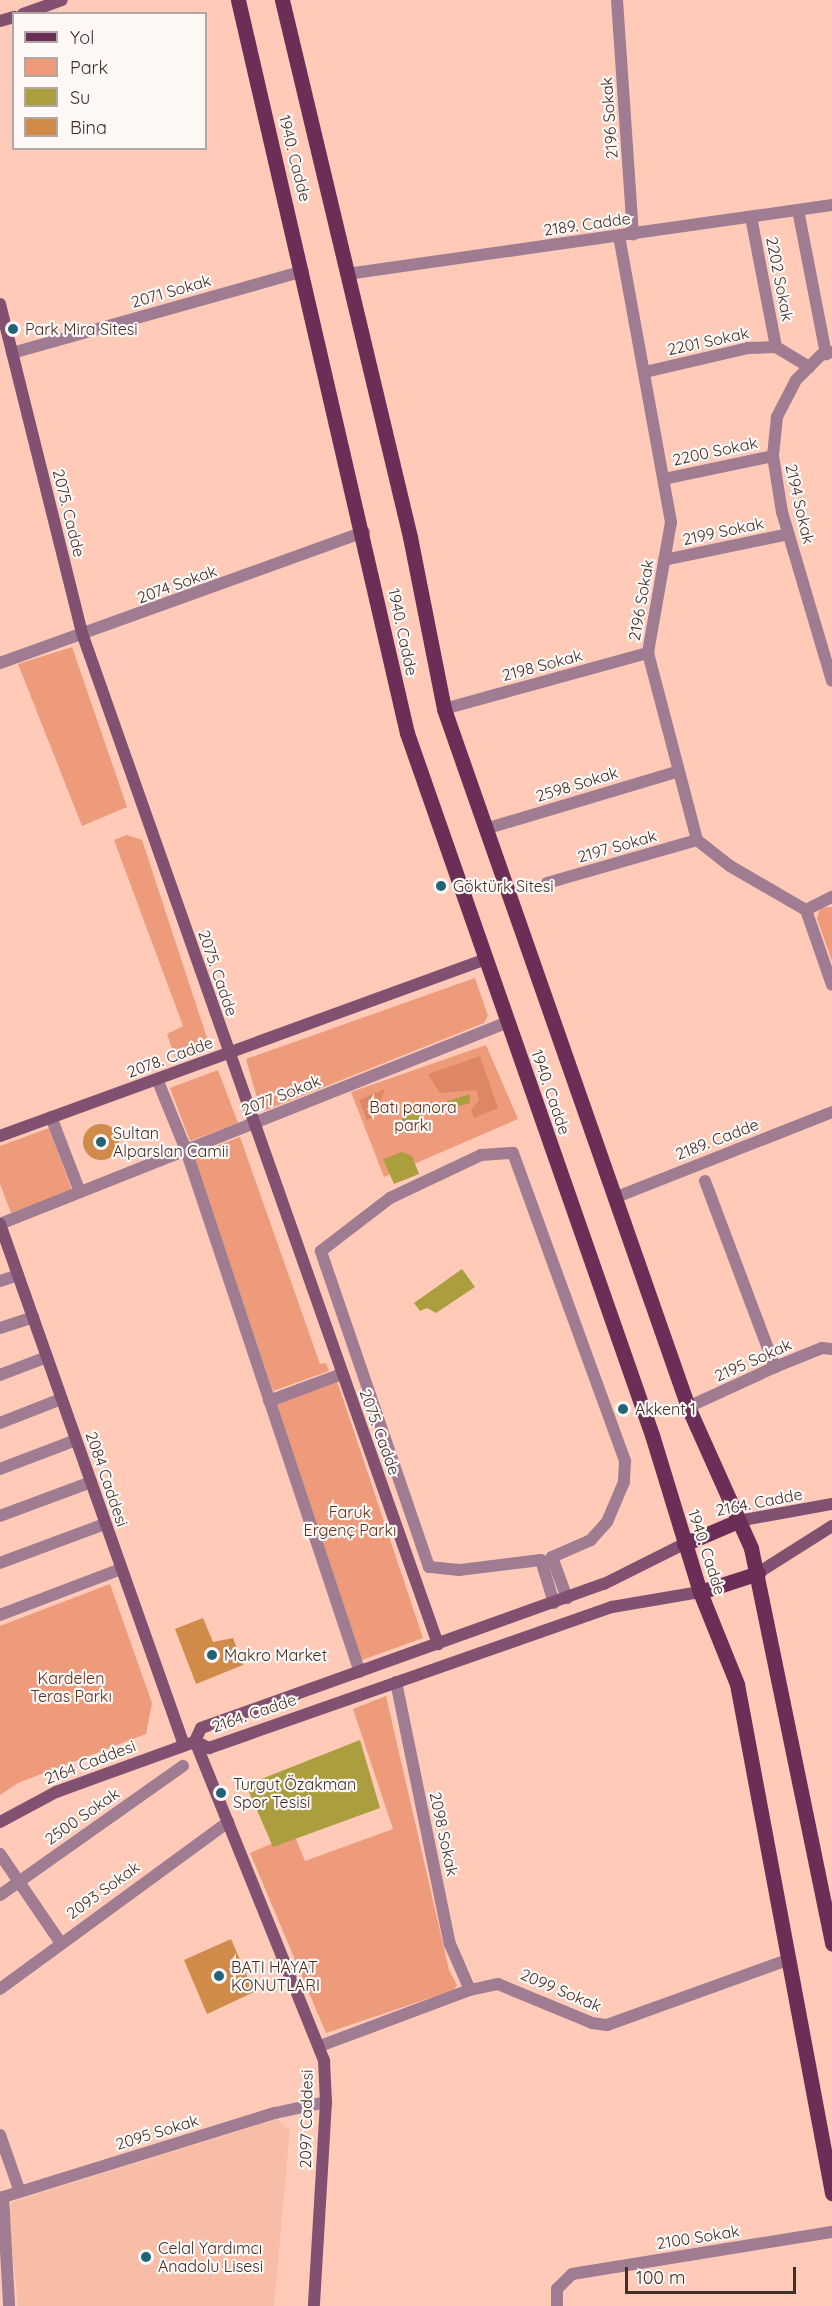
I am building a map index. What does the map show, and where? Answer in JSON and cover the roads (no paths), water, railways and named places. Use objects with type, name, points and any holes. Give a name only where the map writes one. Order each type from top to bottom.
[{"type":"main road","name":"1940. Cadde","points":[[238,0],[364,532],[407,733],[652,1435],[700,1592],[737,1684],[832,2193]]},
{"type":"main road","name":"1940. Cadde","points":[[282,0],[410,537],[444,709],[688,1407],[758,1573],[832,1944]]},
{"type":"main road","name":"2164. Cadde","points":[[684,1544],[738,1521]]},
{"type":"main road","name":"2164. Cadde","points":[[700,1592],[758,1573]]},
{"type":"street","points":[[29,12],[62,0]]},
{"type":"street","name":"2196 Sokak","points":[[617,0],[633,234]]},
{"type":"street","name":"2189. Cadde","points":[[347,274],[832,205]]},
{"type":"street","points":[[798,210],[829,353]]},
{"type":"street","name":"2202 Sokak","points":[[752,217],[776,346]]},
{"type":"street","name":"2196 Sokak","points":[[619,236],[671,522],[648,653],[697,840]]},
{"type":"street","name":"2071 Sokak","points":[[12,353],[303,271]]},
{"type":"street","name":"2075. Cadde","points":[[0,304],[83,636],[438,1644]]},
{"type":"street","points":[[776,346],[809,367]]},
{"type":"street","name":"2201 Sokak","points":[[645,372],[748,348],[776,346]]},
{"type":"street","name":"2194 Sokak","points":[[829,353],[809,367],[796,380],[777,417],[773,456],[788,534],[831,673]]},
{"type":"street","name":"2200 Sokak","points":[[664,479],[773,456]]},
{"type":"street","name":"2074 Sokak","points":[[0,663],[83,636],[364,532]]},
{"type":"street","name":"2199 Sokak","points":[[664,560],[788,534]]},
{"type":"street","name":"2198 Sokak","points":[[444,709],[648,653]]},
{"type":"street","name":"2598 Sokak","points":[[485,829],[679,771]]},
{"type":"street","points":[[697,840],[730,866],[806,910],[832,985]]},
{"type":"street","name":"2197 Sokak","points":[[547,883],[697,840]]},
{"type":"street","points":[[806,910],[832,897]]},
{"type":"street","name":"2078. Cadde","points":[[0,1136],[486,959]]},
{"type":"street","name":"2077 Sokak","points":[[1,1230],[80,1192],[508,1022]]},
{"type":"street","points":[[157,1079],[186,1150],[360,1672]]},
{"type":"street","name":"2189. Cadde","points":[[614,1198],[832,1112]]},
{"type":"street","points":[[51,1117],[80,1192]]},
{"type":"street","points":[[513,1153],[625,1461],[624,1482],[607,1522],[591,1540],[547,1558],[459,1570],[429,1567],[321,1251],[390,1198],[481,1155],[513,1153]]},
{"type":"street","points":[[705,1181],[775,1367]]},
{"type":"street","name":"2084 Caddesi","points":[[1,1230],[105,1524],[189,1743]]},
{"type":"street","points":[[0,1281],[18,1275]]},
{"type":"street","points":[[0,1328],[33,1317]]},
{"type":"street","name":"2195 Sokak","points":[[688,1407],[822,1348],[832,1349]]},
{"type":"street","points":[[0,1375],[47,1357]]},
{"type":"street","points":[[269,1401],[342,1374]]},
{"type":"street","points":[[0,1423],[61,1399]]},
{"type":"street","points":[[0,1469],[76,1440]]},
{"type":"street","points":[[0,1516],[91,1482]]},
{"type":"street","name":"2164. Cadde","points":[[738,1521],[832,1504]]},
{"type":"street","points":[[0,1563],[105,1524]]},
{"type":"street","name":"2164. Cadde","points":[[758,1573],[832,1526]]},
{"type":"street","name":"2164. Cadde","points":[[684,1544],[554,1603],[201,1728],[189,1743],[209,1748],[612,1607],[700,1592]]},
{"type":"street","points":[[547,1558],[567,1598]]},
{"type":"street","points":[[547,1558],[554,1603]]},
{"type":"street","points":[[0,1616],[122,1569]]},
{"type":"street","name":"2098 Sokak","points":[[396,1682],[450,1944],[470,1990]]},
{"type":"street","name":"2164 Caddesi","points":[[0,1822],[64,1788],[189,1743]]},
{"type":"street","name":"2097 Caddesi","points":[[189,1743],[228,1822],[320,2046],[326,2102],[314,2306]]},
{"type":"street","name":"2500 Sokak","points":[[0,1895],[183,1766]]},
{"type":"street","name":"2093 Sokak","points":[[0,1989],[60,1942],[228,1822]]},
{"type":"street","points":[[0,1854],[16,1882],[60,1942]]},
{"type":"street","name":"2099 Sokak","points":[[320,2046],[470,1990],[503,1984],[591,2023],[607,2025],[788,1960]]},
{"type":"street","name":"2095 Sokak","points":[[1,2198],[275,2113],[326,2102]]},
{"type":"street","points":[[0,2135],[20,2192]]},
{"type":"street","points":[[1,2198],[9,2306]]},
{"type":"street","name":"2100 Sokak","points":[[557,2306],[557,2289],[572,2274],[832,2232]]},
{"type":"water","points":[[470,1094],[470,1103],[423,1115],[412,1126],[402,1120],[403,1115]]},
{"type":"water","points":[[402,1152],[412,1156],[419,1174],[394,1184],[383,1159]]},
{"type":"water","points":[[462,1269],[475,1287],[436,1313],[427,1308],[420,1311],[414,1303]]},
{"type":"water","points":[[360,1740],[380,1808],[273,1847],[246,1785]]},
{"type":"place","name":"Park Mira Sitesi","points":[[13,329]]},
{"type":"place","name":"Göktürk Sitesi","points":[[441,886]]},
{"type":"place","name":"Sultan Alparslan Camii","points":[[101,1142]]},
{"type":"place","name":"Akkent 1","points":[[623,1409]]},
{"type":"place","name":"Makro Market","points":[[212,1655]]},
{"type":"place","name":"Turgut Özakman Spor Tesisi","points":[[221,1793]]},
{"type":"place","name":"BATI HAYAT KONUTLARI","points":[[219,1976]]},
{"type":"place","name":"Celal Yardımcı Anadolu Lisesi","points":[[146,2257]]},
{"type":"park label","name":"Batı panora parkı","points":[[413,1116]]},
{"type":"park label","name":"Faruk Ergenç Parkı","points":[[350,1521]]},
{"type":"park label","name":"Kardelen Teras Parkı","points":[[71,1687]]}]
